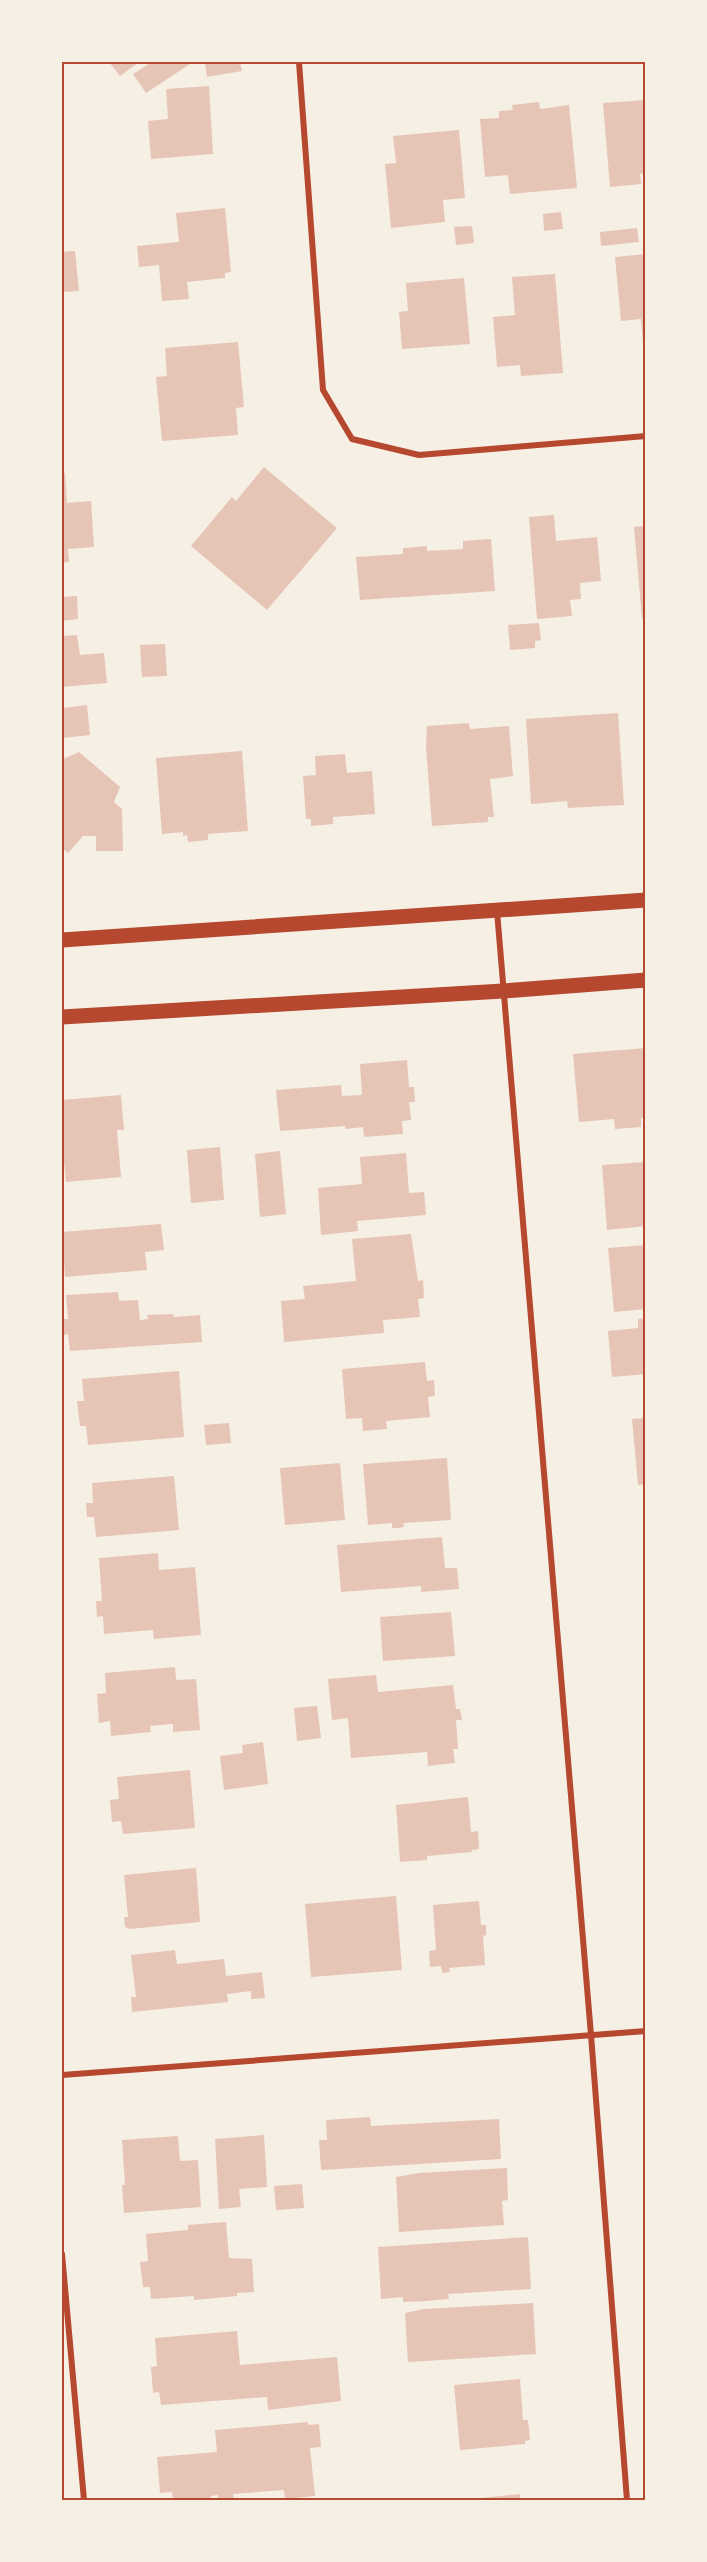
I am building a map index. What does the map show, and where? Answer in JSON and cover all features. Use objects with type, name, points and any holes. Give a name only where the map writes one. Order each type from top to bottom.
[{"type":"main road","points":[[62,940],[645,900]]},
{"type":"main road","points":[[62,1017],[503,992],[645,980]]},
{"type":"street","points":[[299,62],[323,390],[352,439],[419,455],[645,436]]},
{"type":"street","points":[[497,911],[591,2036],[627,2500]]},
{"type":"street","points":[[62,2075],[645,2031]]},
{"type":"street","points":[[62,2254],[84,2500]]},
{"type":"building","points":[[109,62],[139,62],[120,76]]},
{"type":"building","points":[[152,62],[193,62],[146,93],[133,74]]},
{"type":"building","points":[[205,62],[240,62],[242,71],[207,77]]},
{"type":"building","points":[[209,86],[213,154],[151,159],[148,121],[168,119],[166,89]]},
{"type":"building","points":[[646,100],[646,173],[640,174],[641,184],[610,187],[603,103]]},
{"type":"building","points":[[539,102],[540,109],[569,105],[577,188],[510,194],[508,175],[485,177],[480,119],[499,118],[499,111],[513,110],[512,105]]},
{"type":"building","points":[[459,130],[465,198],[443,200],[445,222],[391,228],[385,164],[396,163],[393,136]]},
{"type":"building","points":[[225,208],[231,272],[225,273],[225,278],[187,282],[189,299],[162,301],[159,265],[139,267],[137,246],[179,242],[176,213]]},
{"type":"building","points":[[561,212],[563,229],[544,231],[543,214]]},
{"type":"building","points":[[472,226],[474,243],[456,245],[454,227]]},
{"type":"building","points":[[637,228],[639,242],[601,246],[600,232]]},
{"type":"building","points":[[75,251],[79,291],[62,292],[62,252]]},
{"type":"building","points":[[646,254],[646,354],[644,354],[641,319],[621,321],[615,257]]},
{"type":"building","points":[[555,274],[563,373],[521,376],[520,365],[497,367],[493,317],[515,315],[512,277]]},
{"type":"building","points":[[464,278],[470,344],[402,349],[399,312],[408,311],[406,283]]},
{"type":"building","points":[[238,342],[244,407],[236,408],[238,435],[162,441],[156,377],[167,376],[165,348]]},
{"type":"building","points":[[264,467],[337,528],[267,610],[191,546],[232,497],[236,501]]},
{"type":"building","points":[[62,473],[65,473],[67,503],[91,501],[94,547],[68,549],[69,562],[62,563]]},
{"type":"building","points":[[554,515],[556,541],[597,537],[601,581],[580,583],[581,599],[570,600],[572,616],[537,619],[529,517]]},
{"type":"building","points":[[646,526],[646,619],[642,619],[634,527]]},
{"type":"building","points":[[491,539],[495,591],[360,600],[356,557],[403,554],[403,548],[427,546],[427,551],[463,549],[463,541]]},
{"type":"building","points":[[77,596],[78,619],[62,621],[62,597]]},
{"type":"building","points":[[539,623],[541,640],[535,641],[535,648],[510,650],[508,625]]},
{"type":"building","points":[[77,635],[80,655],[104,653],[107,683],[62,687],[62,636]]},
{"type":"building","points":[[165,644],[167,676],[142,677],[140,645]]},
{"type":"building","points":[[87,705],[90,735],[62,738],[62,708]]},
{"type":"building","points":[[618,713],[624,805],[568,808],[567,801],[531,804],[526,719]]},
{"type":"building","points":[[469,723],[470,729],[509,726],[513,776],[490,779],[494,817],[488,817],[488,822],[432,826],[426,747],[427,726]]},
{"type":"building","points":[[242,751],[248,831],[208,834],[208,840],[188,842],[187,835],[183,836],[183,832],[162,834],[156,758]]},
{"type":"building","points":[[79,752],[120,787],[114,802],[122,809],[123,851],[96,851],[96,836],[83,836],[68,853],[62,848],[62,757],[63,759]]},
{"type":"building","points":[[345,754],[347,773],[372,771],[375,814],[333,817],[333,824],[311,826],[311,819],[306,819],[303,776],[316,775],[315,756]]},
{"type":"building","points":[[646,1048],[646,1118],[641,1118],[641,1127],[615,1129],[614,1119],[579,1122],[573,1054]]},
{"type":"building","points":[[407,1060],[409,1087],[414,1087],[415,1102],[409,1102],[411,1120],[402,1121],[403,1134],[364,1137],[363,1127],[346,1129],[345,1126],[280,1131],[276,1090],[341,1085],[342,1096],[362,1095],[360,1064]]},
{"type":"building","points":[[121,1095],[124,1130],[117,1130],[121,1177],[66,1182],[62,1140],[62,1100]]},
{"type":"building","points":[[220,1147],[224,1200],[191,1203],[187,1150]]},
{"type":"building","points":[[280,1151],[286,1214],[260,1217],[255,1154]]},
{"type":"building","points":[[406,1153],[409,1193],[424,1192],[426,1215],[357,1221],[358,1231],[321,1235],[318,1188],[362,1184],[360,1157]]},
{"type":"building","points":[[646,1162],[646,1226],[607,1230],[602,1165]]},
{"type":"building","points":[[161,1224],[164,1250],[145,1252],[147,1270],[65,1277],[64,1261],[62,1261],[62,1232]]},
{"type":"building","points":[[411,1234],[418,1281],[423,1280],[424,1298],[418,1299],[420,1317],[383,1320],[384,1333],[284,1342],[281,1301],[305,1299],[303,1286],[356,1281],[352,1239]]},
{"type":"building","points":[[646,1245],[646,1309],[614,1312],[608,1248]]},
{"type":"building","points":[[118,1292],[119,1301],[138,1300],[140,1320],[148,1319],[147,1315],[173,1314],[174,1317],[200,1315],[202,1342],[70,1351],[68,1334],[64,1335],[63,1319],[68,1319],[66,1295]]},
{"type":"building","points":[[646,1318],[646,1374],[612,1377],[608,1331],[638,1328],[638,1319]]},
{"type":"building","points":[[425,1362],[427,1381],[434,1380],[435,1396],[428,1397],[430,1417],[386,1421],[387,1429],[363,1431],[362,1418],[346,1419],[342,1369]]},
{"type":"building","points":[[179,1371],[184,1437],[88,1445],[86,1426],[80,1426],[77,1401],[84,1401],[82,1379]]},
{"type":"building","points":[[646,1418],[646,1484],[638,1485],[632,1419]]},
{"type":"building","points":[[229,1423],[231,1443],[206,1445],[204,1425]]},
{"type":"building","points":[[447,1458],[451,1520],[403,1523],[404,1527],[398,1528],[392,1528],[392,1523],[368,1525],[363,1464]]},
{"type":"building","points":[[340,1463],[345,1520],[285,1525],[280,1468]]},
{"type":"building","points":[[174,1476],[179,1530],[96,1537],[94,1517],[87,1517],[86,1503],[93,1503],[92,1483]]},
{"type":"building","points":[[442,1537],[445,1568],[457,1568],[459,1589],[421,1592],[421,1586],[341,1592],[337,1545]]},
{"type":"building","points":[[158,1553],[159,1570],[195,1567],[201,1635],[154,1639],[153,1630],[104,1634],[103,1616],[97,1617],[96,1601],[102,1601],[99,1558]]},
{"type":"building","points":[[451,1612],[455,1656],[383,1661],[380,1617]]},
{"type":"building","points":[[175,1667],[176,1680],[196,1679],[200,1730],[173,1732],[173,1724],[150,1726],[151,1732],[111,1736],[110,1721],[99,1723],[97,1694],[106,1693],[105,1673]]},
{"type":"building","points":[[376,1675],[378,1692],[453,1685],[456,1709],[460,1709],[462,1720],[456,1720],[458,1749],[453,1749],[455,1763],[428,1766],[427,1752],[351,1758],[348,1718],[332,1720],[328,1679]]},
{"type":"building","points":[[317,1706],[321,1738],[297,1741],[294,1708]]},
{"type":"building","points":[[263,1742],[268,1784],[224,1790],[220,1756],[243,1753],[242,1745]]},
{"type":"building","points":[[190,1770],[195,1828],[123,1834],[121,1821],[112,1822],[110,1800],[119,1799],[117,1777]]},
{"type":"building","points":[[468,1797],[471,1832],[478,1831],[479,1849],[472,1850],[472,1852],[427,1856],[427,1860],[400,1862],[396,1805]]},
{"type":"building","points":[[196,1868],[200,1922],[130,1929],[125,1927],[124,1917],[128,1917],[124,1875]]},
{"type":"building","points":[[396,1896],[402,1970],[311,1977],[305,1904]]},
{"type":"building","points":[[479,1901],[481,1925],[486,1925],[486,1935],[483,1936],[485,1965],[449,1968],[450,1972],[442,1973],[441,1966],[430,1967],[429,1951],[436,1950],[433,1905]]},
{"type":"building","points":[[175,1950],[177,1964],[224,1959],[226,1976],[262,1972],[265,1998],[251,1999],[251,1991],[227,1994],[228,2002],[132,2012],[131,1997],[136,1997],[131,1955]]},
{"type":"building","points":[[370,2117],[371,2126],[499,2119],[501,2159],[321,2170],[319,2140],[327,2140],[326,2120]]},
{"type":"building","points":[[264,2135],[267,2187],[239,2189],[241,2207],[219,2209],[215,2139]]},
{"type":"building","points":[[178,2136],[180,2161],[198,2160],[201,2207],[124,2213],[122,2140]]},
{"type":"building","points":[[507,2168],[508,2200],[502,2201],[504,2225],[399,2232],[396,2177],[419,2173]]},
{"type":"building","points":[[302,2184],[304,2208],[276,2210],[274,2186]]},
{"type":"building","points":[[226,2222],[229,2258],[252,2259],[254,2292],[194,2300],[194,2296],[151,2299],[150,2287],[143,2287],[140,2262],[148,2261],[146,2234],[188,2230],[188,2225]]},
{"type":"building","points":[[528,2237],[531,2289],[448,2294],[449,2299],[426,2301],[403,2302],[403,2297],[381,2299],[378,2247]]},
{"type":"building","points":[[533,2303],[536,2354],[408,2362],[405,2313],[424,2309]]},
{"type":"building","points":[[237,2331],[240,2365],[337,2357],[341,2401],[268,2410],[267,2397],[161,2405],[159,2392],[153,2393],[151,2367],[157,2366],[155,2338]]},
{"type":"building","points":[[520,2379],[523,2420],[528,2420],[530,2440],[525,2441],[525,2444],[460,2450],[454,2385]]},
{"type":"building","points":[[308,2422],[308,2425],[319,2424],[321,2447],[310,2448],[315,2496],[285,2499],[284,2490],[233,2494],[234,2500],[218,2500],[218,2495],[211,2496],[211,2500],[173,2500],[172,2492],[160,2493],[157,2457],[217,2452],[215,2430]]},
{"type":"building","points":[[520,2494],[520,2500],[471,2500],[471,2499]]}]
